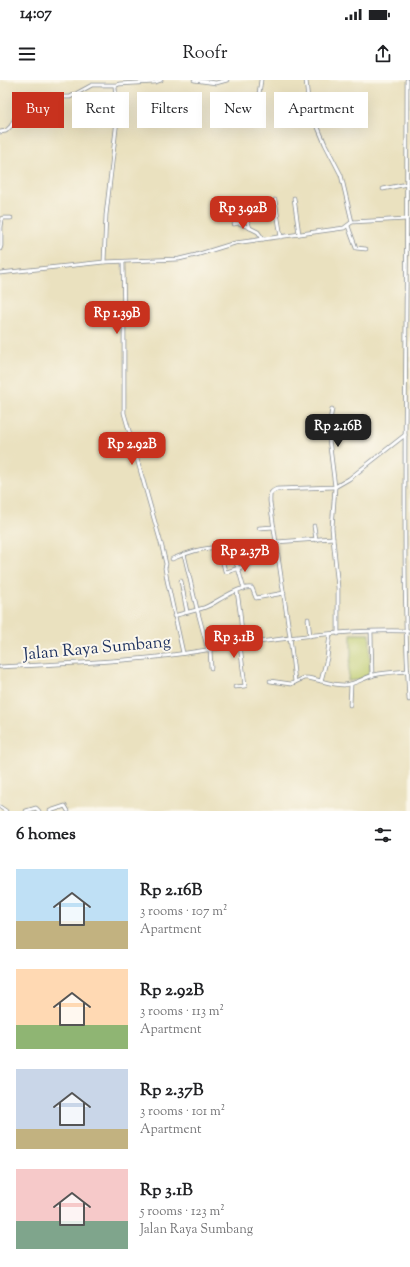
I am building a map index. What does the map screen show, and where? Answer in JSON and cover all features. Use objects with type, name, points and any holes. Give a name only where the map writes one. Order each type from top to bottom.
[{"type":"street","points":[[0,132],[6,131],[11,126],[26,98],[70,97],[92,85],[116,85],[161,80]]},
{"type":"street","points":[[194,80],[216,83],[227,80]]},
{"type":"street","points":[[260,92],[261,80]]},
{"type":"street","points":[[306,80],[308,100],[325,144],[341,175],[352,222]]},
{"type":"street","points":[[407,80],[408,299],[405,384],[409,700]]},
{"type":"street","points":[[104,262],[106,214],[117,120],[116,85]]},
{"type":"street","points":[[383,189],[407,184]]},
{"type":"street","points":[[294,198],[299,234]]},
{"type":"street","points":[[275,200],[280,237]]},
{"type":"street","points":[[243,209],[250,228]]},
{"type":"street","points":[[0,249],[2,220],[4,218],[11,218]]},
{"type":"street","points":[[0,273],[104,262],[179,259],[235,243],[340,229],[348,226],[352,222],[407,219]]},
{"type":"street","points":[[234,224],[239,223],[258,232],[263,239]]},
{"type":"street","points":[[348,226],[356,248],[366,249]]},
{"type":"street","points":[[123,262],[124,409],[159,533],[166,564],[166,575],[174,616],[183,653]]},
{"type":"street","points":[[406,350],[410,349]]},
{"type":"street","points":[[332,409],[329,426],[329,439],[335,486],[332,538],[338,588],[338,634]]},
{"type":"street","points":[[295,682],[270,496],[272,491],[277,489],[335,486],[349,479],[406,435]]},
{"type":"street","points":[[314,526],[316,540]]},
{"type":"street","points":[[259,528],[274,527]]},
{"type":"street","points":[[276,542],[332,538]]},
{"type":"street","points":[[172,559],[191,551],[229,547],[238,568],[244,589]]},
{"type":"street","points":[[223,563],[226,572],[258,561],[278,552]]},
{"type":"street","points":[[184,554],[197,609],[209,650],[211,668]]},
{"type":"street","points":[[181,582],[187,612]]},
{"type":"street","points":[[174,616],[208,606],[226,596],[244,589],[251,588],[256,598],[284,592]]},
{"type":"street","points":[[235,687],[245,686],[241,645],[240,612],[237,592]]},
{"type":"street","points":[[308,619],[310,636]]},
{"type":"street","name":"Jalan Raya Sumbang","points":[[0,667],[121,660],[209,650],[290,637],[408,631]]},
{"type":"street","points":[[371,632],[372,676]]},
{"type":"street","points":[[321,681],[327,658],[330,634]]},
{"type":"street","points":[[270,681],[291,684],[304,678],[334,684],[354,684],[372,676],[408,671]]},
{"type":"street","points":[[350,705],[351,684]]},
{"type":"street","points":[[50,811],[65,806],[68,811]]},
{"type":"street","points":[[0,807],[6,811]]},
{"type":"street","points":[[26,811],[36,808],[39,811]]},
{"type":"green space","points":[[351,634],[370,634],[370,675],[357,680],[348,681],[351,657]]}]
